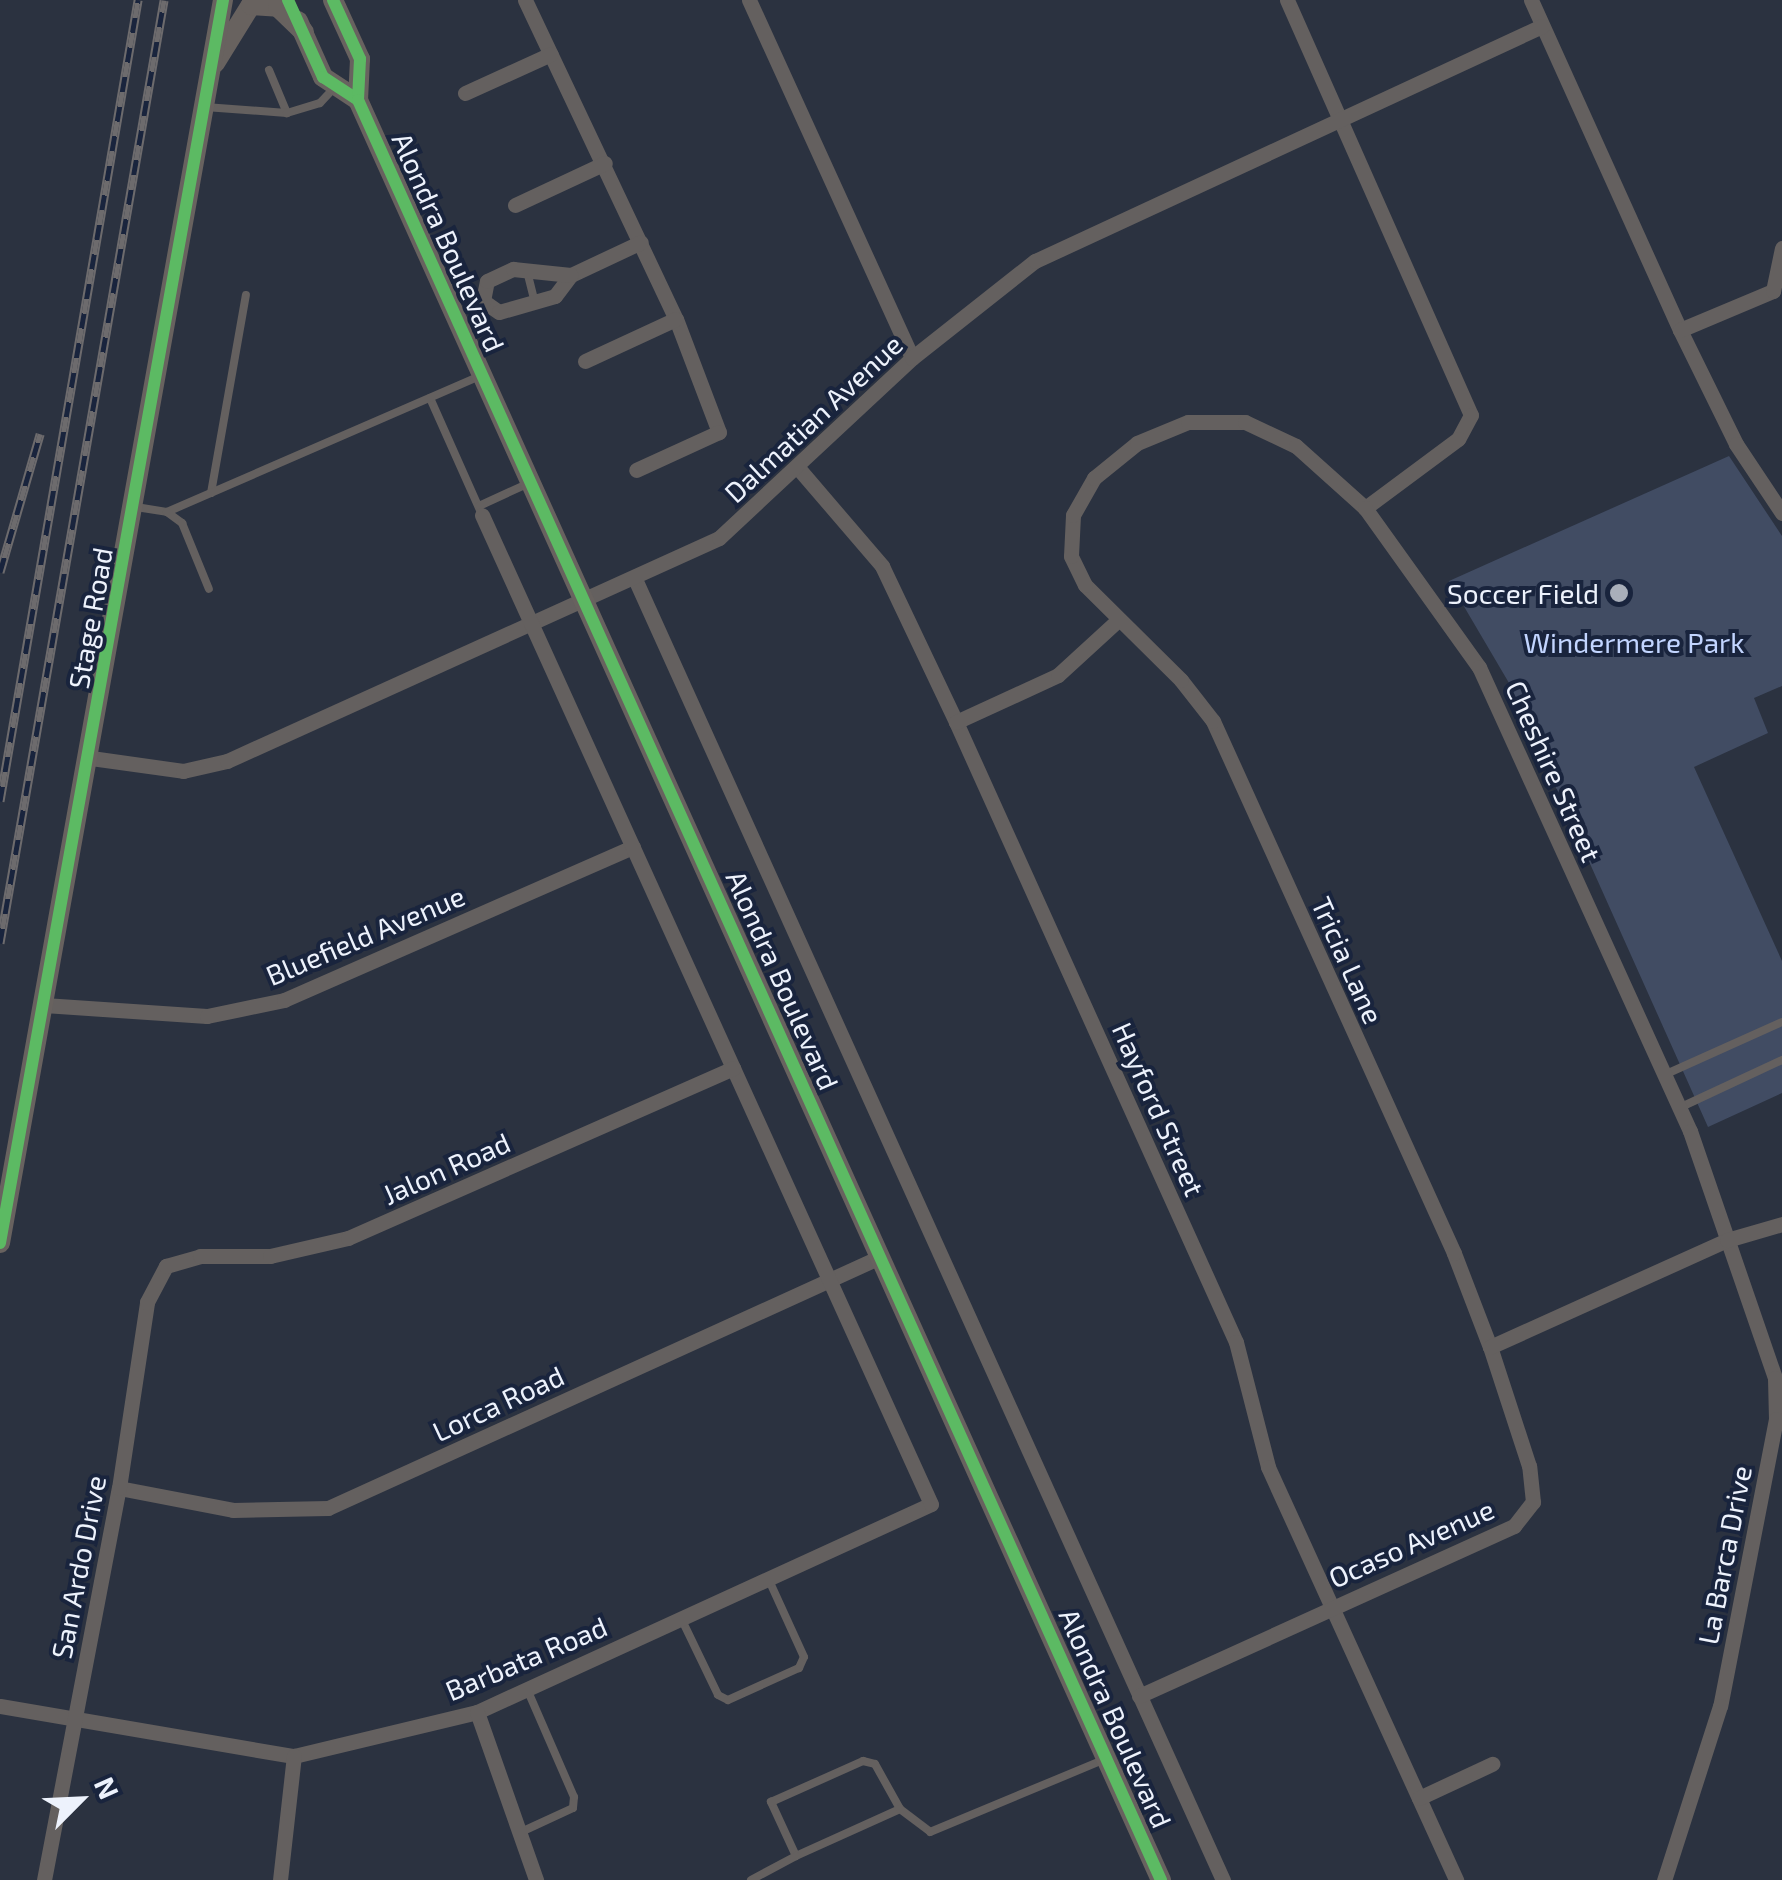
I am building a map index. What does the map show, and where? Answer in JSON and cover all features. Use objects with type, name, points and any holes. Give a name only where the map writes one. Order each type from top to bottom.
[{"type":"main road","name":"Stage Road","points":[[0,1243],[91,758],[223,0]]},
{"type":"main road","points":[[288,0],[324,77],[358,100]]},
{"type":"main road","name":"Alondra Boulevard","points":[[333,0],[360,59],[358,100],[1161,1880]]},
{"type":"main road","points":[[211,68],[251,5],[278,7],[304,32]]},
{"type":"street","points":[[524,0],[605,163],[676,319],[719,432],[636,470]]},
{"type":"street","points":[[749,0],[912,358]]},
{"type":"street","points":[[956,722],[1058,675],[1117,621],[1071,556],[1073,515],[1094,478],[1137,443],[1188,422],[1245,422],[1296,446],[1365,508],[1458,439],[1471,415],[1287,0]]},
{"type":"street","points":[[1531,0],[1680,330],[1736,444],[1782,514]]},
{"type":"street","name":"Dalmatian Avenue","points":[[91,758],[184,770],[227,762],[719,538],[799,469],[912,358],[1035,260],[1542,26]]},
{"type":"street","points":[[465,93],[551,54]]},
{"type":"street","points":[[515,205],[605,163]]},
{"type":"street","points":[[483,301],[500,312],[555,296],[571,275],[641,242]]},
{"type":"street","points":[[1680,330],[1772,292],[1782,248]]},
{"type":"street","points":[[483,301],[487,281],[513,269],[571,275]]},
{"type":"street","points":[[454,314],[483,301]]},
{"type":"street","points":[[585,361],[676,319]]},
{"type":"street","name":"Hayford Street","points":[[799,469],[882,566],[956,722],[1236,1342],[1268,1467],[1334,1604],[1456,1880]]},
{"type":"street","name":"Cheshire Street","points":[[1365,508],[1479,667],[1679,1108],[1727,1240]]},
{"type":"street","points":[[480,511],[828,1279]]},
{"type":"street","name":"Alondra Boulevard","points":[[636,579],[1223,1880]]},
{"type":"street","name":"Tricia Lane","points":[[1117,621],[1181,680],[1212,722],[1454,1253],[1490,1347]]},
{"type":"street","name":"Bluefield Avenue","points":[[44,1004],[206,1016],[284,1000],[633,848]]},
{"type":"street","name":"Jalon Road","points":[[166,1266],[200,1256],[270,1256],[348,1238],[733,1068]]},
{"type":"street","points":[[1490,1347],[1727,1240],[1782,1224]]},
{"type":"street","name":"La Barca Drive","points":[[1664,1880],[1720,1706],[1776,1419],[1775,1378],[1727,1240]]},
{"type":"street","name":"Lorca Road","points":[[120,1488],[234,1510],[328,1508],[880,1256]]},
{"type":"street","name":"San Ardo Drive","points":[[44,1880],[120,1488],[147,1302],[166,1266]]},
{"type":"street","name":"Barbata Road","points":[[0,1706],[294,1756],[477,1712],[931,1504],[828,1279]]},
{"type":"street","name":"Ocaso Avenue","points":[[1139,1696],[1334,1604],[1514,1526],[1534,1502],[1530,1466],[1490,1347]]},
{"type":"street","points":[[477,1712],[536,1880]]},
{"type":"street","points":[[280,1880],[294,1756]]},
{"type":"street","points":[[1419,1798],[1492,1764]]},
{"type":"lane","points":[[269,70],[287,112]]},
{"type":"lane","points":[[204,107],[287,112],[320,102],[336,86]]},
{"type":"lane","points":[[527,271],[534,299]]},
{"type":"lane","points":[[211,494],[246,295]]},
{"type":"lane","points":[[167,512],[482,376]]},
{"type":"lane","points":[[430,398],[480,511],[531,482]]},
{"type":"lane","points":[[135,507],[167,512],[182,523],[209,589]]},
{"type":"lane","points":[[1664,1076],[1782,1022]]},
{"type":"lane","points":[[1679,1108],[1782,1060]]},
{"type":"lane","points":[[681,1618],[718,1695],[728,1700],[799,1668],[804,1657],[768,1578]]},
{"type":"lane","points":[[521,1832],[573,1808],[574,1797],[527,1689]]},
{"type":"lane","points":[[796,1856],[771,1802],[863,1761],[875,1764],[900,1809],[930,1832],[1107,1758]]},
{"type":"lane","points":[[751,1880],[900,1809]]},
{"type":"green space","name":"Windermere Park","points":[[1729,456],[1782,536],[1782,686],[1754,698],[1768,733],[1694,767],[1782,961],[1782,1093],[1708,1127],[1509,683],[1449,581]]},
{"type":"railway","points":[[0,801],[138,0]]},
{"type":"railway","points":[[0,943],[164,0]]},
{"type":"railway","points":[[0,572],[40,434]]},
{"type":"cycle path","points":[[0,1243],[223,0]]},
{"type":"cycle path","points":[[288,0],[323,77],[358,100]]},
{"type":"cycle path","points":[[333,0],[360,59],[358,100],[1161,1880]]},
{"type":"place","name":"Soccer Field","points":[[1619,593]]}]
